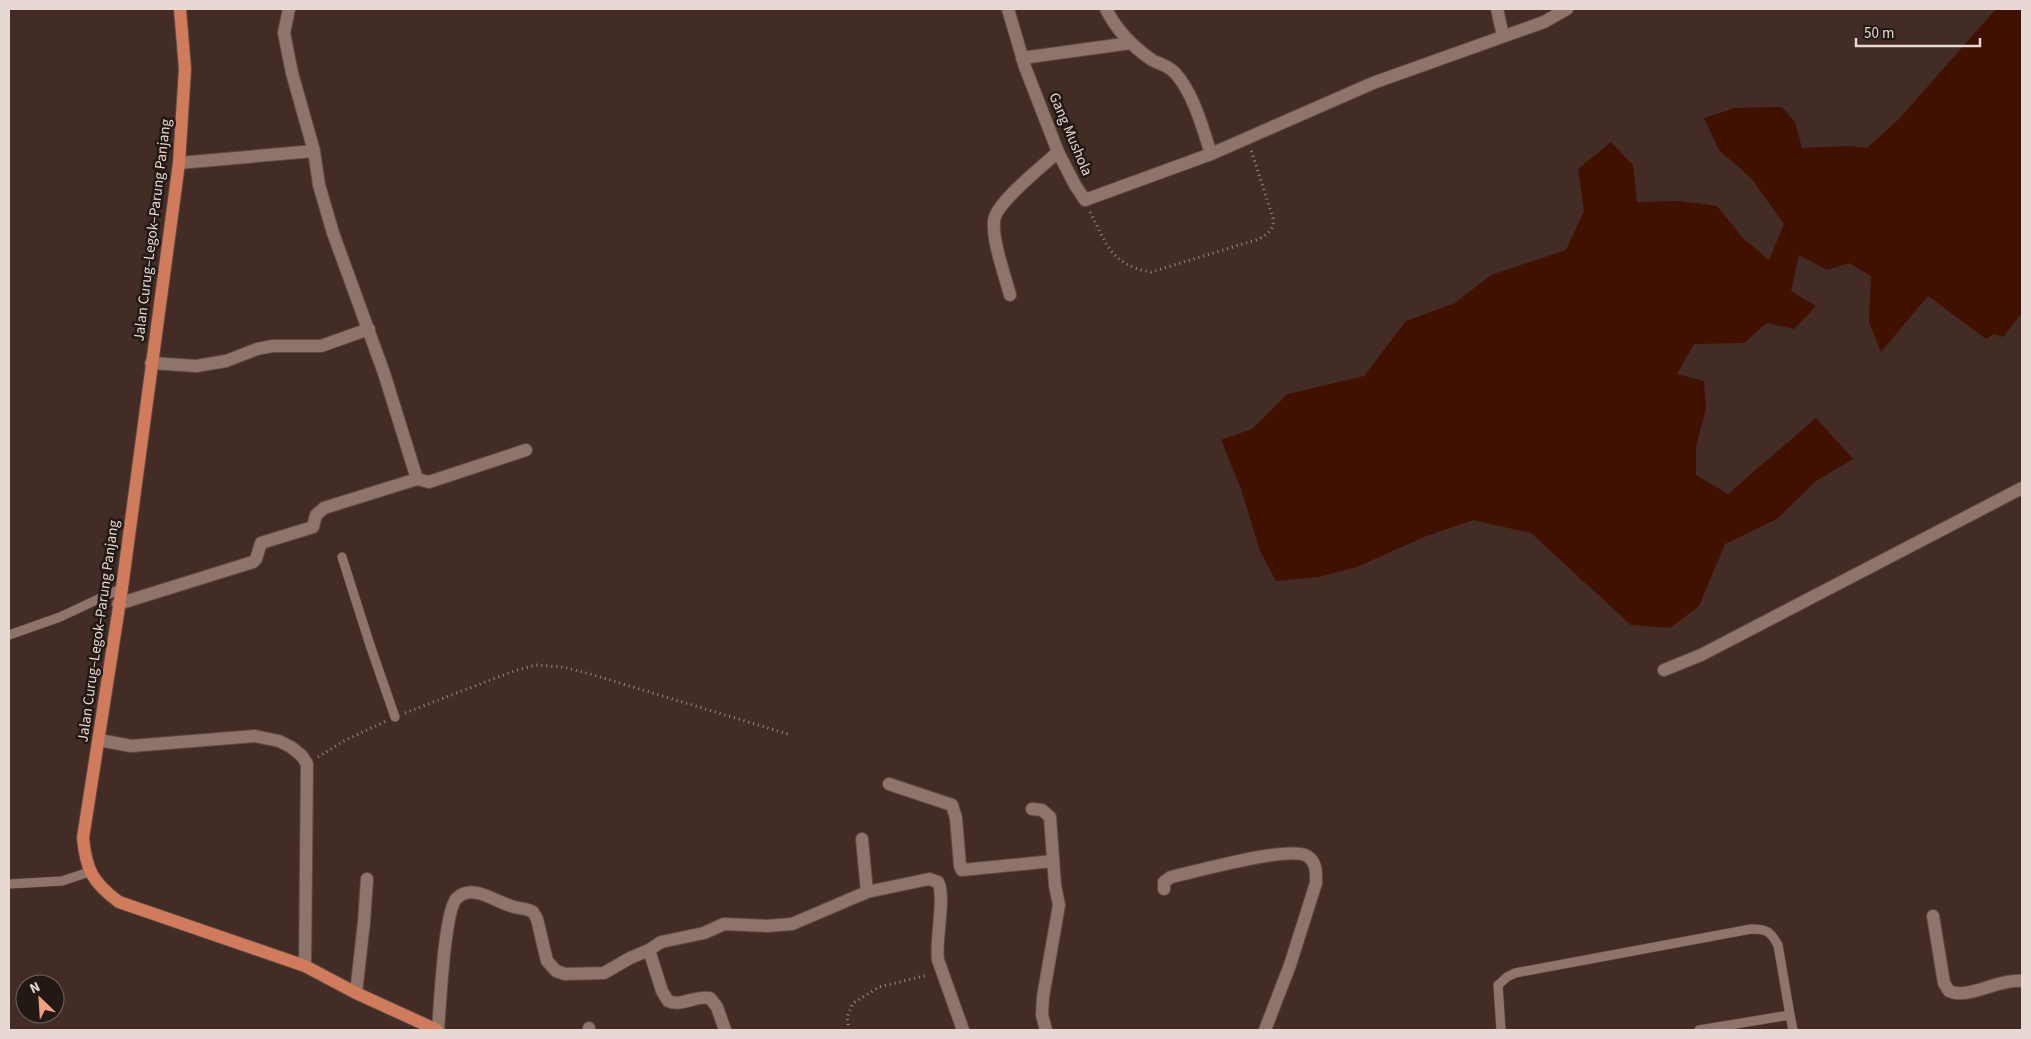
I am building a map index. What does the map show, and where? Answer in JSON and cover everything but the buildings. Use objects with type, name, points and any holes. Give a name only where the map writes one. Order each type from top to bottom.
[{"type":"main road","name":"Jalan Curug–Legok–Parung Panjang","points":[[180,9],[186,69],[179,163],[122,588],[83,838],[89,872],[95,882],[119,902],[305,966],[356,993],[438,1030]]},
{"type":"street","points":[[289,9],[284,33],[292,73],[314,151],[319,185],[328,217],[384,373],[417,478]]},
{"type":"street","name":"Gang Mushola","points":[[1008,9],[1022,58],[1058,152],[1074,185],[1085,200],[1211,154],[1373,83],[1544,22],[1567,9]]},
{"type":"street","points":[[1106,9],[1117,28],[1131,43],[1153,60],[1170,68],[1180,78],[1199,117],[1211,154]]},
{"type":"street","points":[[1497,9],[1502,36]]},
{"type":"street","points":[[1022,58],[1131,43]]},
{"type":"street","points":[[179,163],[314,151]]},
{"type":"street","points":[[1010,296],[997,244],[994,220],[1000,206],[1058,152]]},
{"type":"street","points":[[151,363],[196,366],[226,361],[252,350],[272,346],[321,346],[369,329]]},
{"type":"street","points":[[118,604],[253,562],[261,543],[313,527],[316,515],[324,508],[417,478],[429,482],[526,450]]},
{"type":"street","points":[[1664,670],[1701,655],[2022,488]]},
{"type":"street","points":[[99,740],[131,746],[255,736],[279,741],[291,747],[302,756],[307,764],[305,966]]},
{"type":"street","points":[[889,784],[952,805],[956,818],[960,866],[962,870],[1054,861]]},
{"type":"street","points":[[1032,809],[1042,810],[1050,817],[1060,906],[1043,997],[1042,1015],[1046,1030]]},
{"type":"street","points":[[862,839],[867,892]]},
{"type":"street","points":[[1164,889],[1164,882],[1171,877],[1224,864],[1287,852],[1302,854],[1312,860],[1316,871],[1316,883],[1290,965],[1265,1030]]},
{"type":"street","points":[[356,993],[367,879]]},
{"type":"street","points":[[438,1030],[442,967],[451,912],[456,898],[462,895],[469,893],[487,895],[505,904],[533,912],[537,919],[547,962],[556,971],[565,974],[604,973],[661,942],[704,932],[724,924],[773,926],[792,924],[867,892],[934,879],[938,882],[941,891],[936,948],[938,960],[944,972],[963,1030]]},
{"type":"street","points":[[1933,916],[1944,983],[1948,992],[1960,994],[2012,981],[2022,981]]},
{"type":"street","points":[[649,950],[662,991],[668,1001],[678,1003],[710,998],[717,1007],[725,1030]]},
{"type":"lane","points":[[342,557],[395,717]]},
{"type":"lane","points":[[9,635],[60,616],[122,588]]},
{"type":"lane","points":[[9,884],[62,881],[89,872]]},
{"type":"lane","points":[[1501,1030],[1498,985],[1514,973],[1751,929],[1765,929],[1773,936],[1778,945],[1793,1030]]},
{"type":"lane","points":[[1700,1030],[1790,1015]]},
{"type":"path","points":[[1085,200],[1113,255],[1137,270],[1151,272],[1258,239],[1267,235],[1271,230],[1273,218],[1247,137]]},
{"type":"path","points":[[307,764],[342,742],[395,717],[514,671],[536,665],[563,667],[590,674],[791,735]]},
{"type":"path","points":[[849,1030],[847,1017],[853,1003],[878,987],[944,972]]},
{"type":"shaded area","points":[[1996,9],[2022,9],[2022,313],[2003,337],[1994,334],[1986,339],[1928,296],[1881,352],[1869,322],[1871,276],[1849,263],[1827,270],[1799,255],[1791,291],[1816,306],[1794,329],[1767,323],[1744,343],[1694,344],[1677,374],[1704,381],[1706,409],[1696,446],[1696,475],[1728,494],[1816,418],[1853,459],[1816,481],[1777,519],[1725,544],[1699,606],[1670,628],[1631,625],[1531,533],[1473,520],[1424,537],[1357,567],[1319,577],[1276,581],[1260,551],[1241,489],[1221,440],[1252,429],[1288,394],[1364,376],[1406,321],[1455,303],[1491,275],[1566,250],[1584,211],[1578,169],[1611,142],[1633,165],[1637,202],[1679,201],[1717,206],[1743,238],[1769,260],[1784,224],[1751,178],[1719,150],[1704,118],[1735,108],[1782,107],[1795,122],[1802,148],[1848,146],[1867,148],[1899,119]]}]
